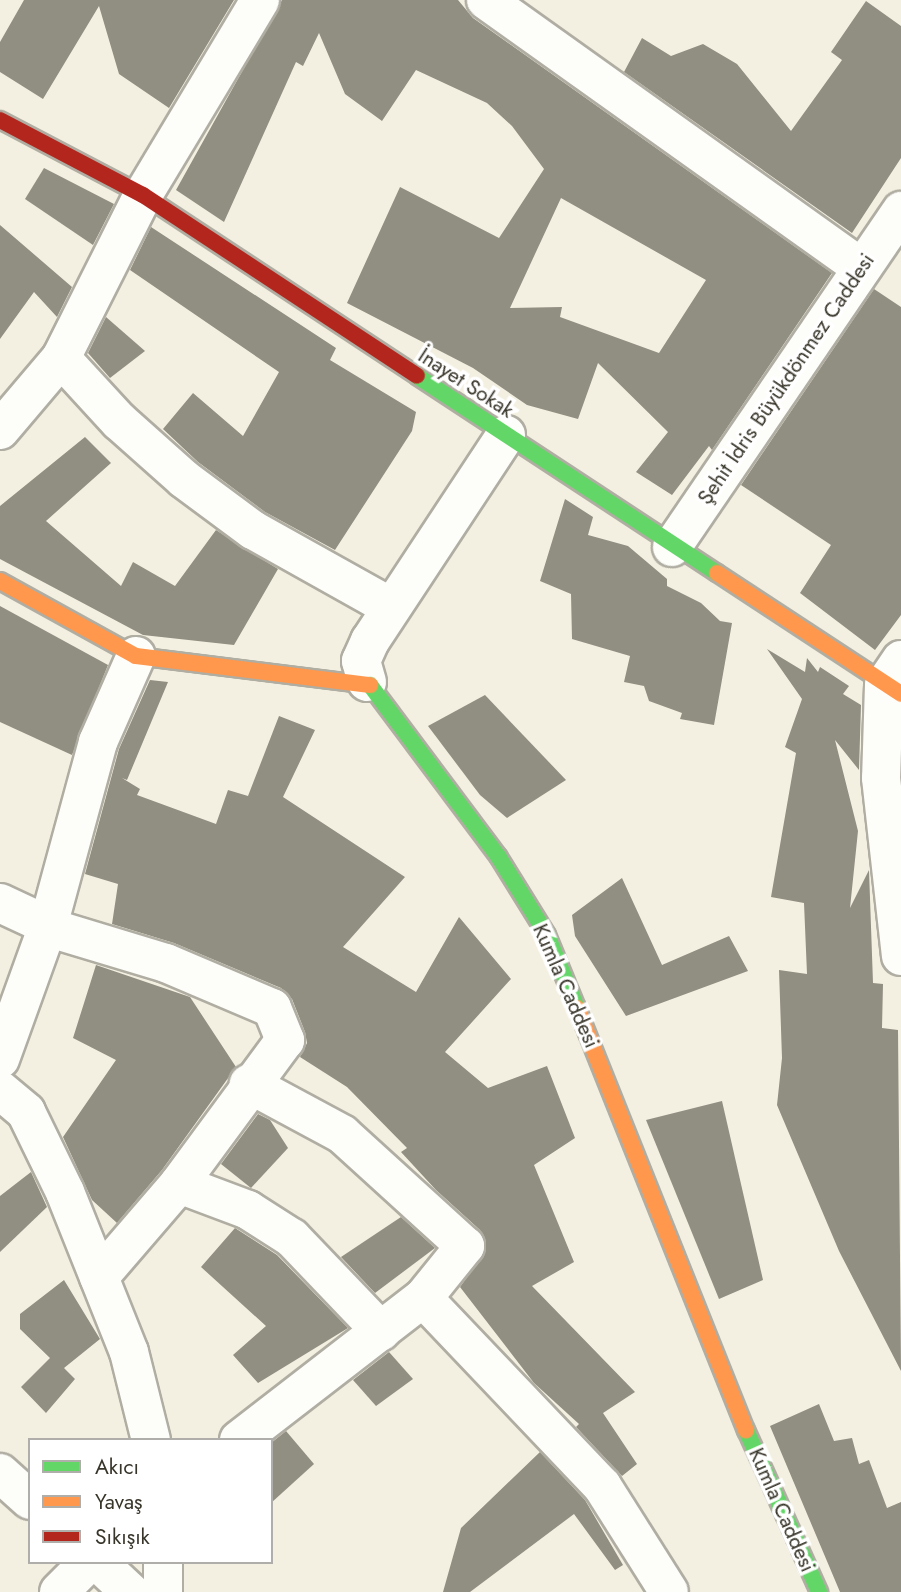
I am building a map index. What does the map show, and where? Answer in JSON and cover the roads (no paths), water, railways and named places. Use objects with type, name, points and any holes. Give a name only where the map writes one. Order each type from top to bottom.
[{"type":"street","points":[[0,430],[61,358],[142,194],[260,0]]},
{"type":"street","points":[[486,0],[860,267]]},
{"type":"street","name":"İnayet Sokak","points":[[0,120],[142,194],[672,547],[895,680]]},
{"type":"street","name":"Şehit İdris Büyükdönmez Caddesi","points":[[672,547],[860,267],[901,211]]},
{"type":"street","points":[[61,358],[119,421],[184,479],[253,530],[391,607]]},
{"type":"street","points":[[0,581],[136,656],[367,682],[361,661],[391,607],[506,435]]},
{"type":"street","points":[[0,1059],[48,926],[97,742],[136,656]]},
{"type":"street","points":[[895,680],[881,778],[901,956]]},
{"type":"street","name":"Kumla Caddesi","points":[[367,682],[498,856],[547,935],[728,1389],[819,1592]]},
{"type":"street","points":[[0,903],[48,926],[166,963],[272,1008],[285,1040],[250,1084],[180,1184],[99,1277]]},
{"type":"street","points":[[242,1438],[423,1297],[465,1246],[342,1134],[250,1084]]},
{"type":"street","points":[[0,1090],[26,1112],[99,1277],[129,1352],[150,1438]]},
{"type":"street","points":[[180,1184],[248,1210],[292,1238],[381,1331]]},
{"type":"street","points":[[423,1297],[602,1486],[669,1592]]},
{"type":"street","points":[[0,1473],[28,1498]]},
{"type":"street","points":[[59,1592],[87,1564]]},
{"type":"street","points":[[100,1564],[130,1592]]},
{"type":"street","points":[[163,1564],[163,1592]]}]
